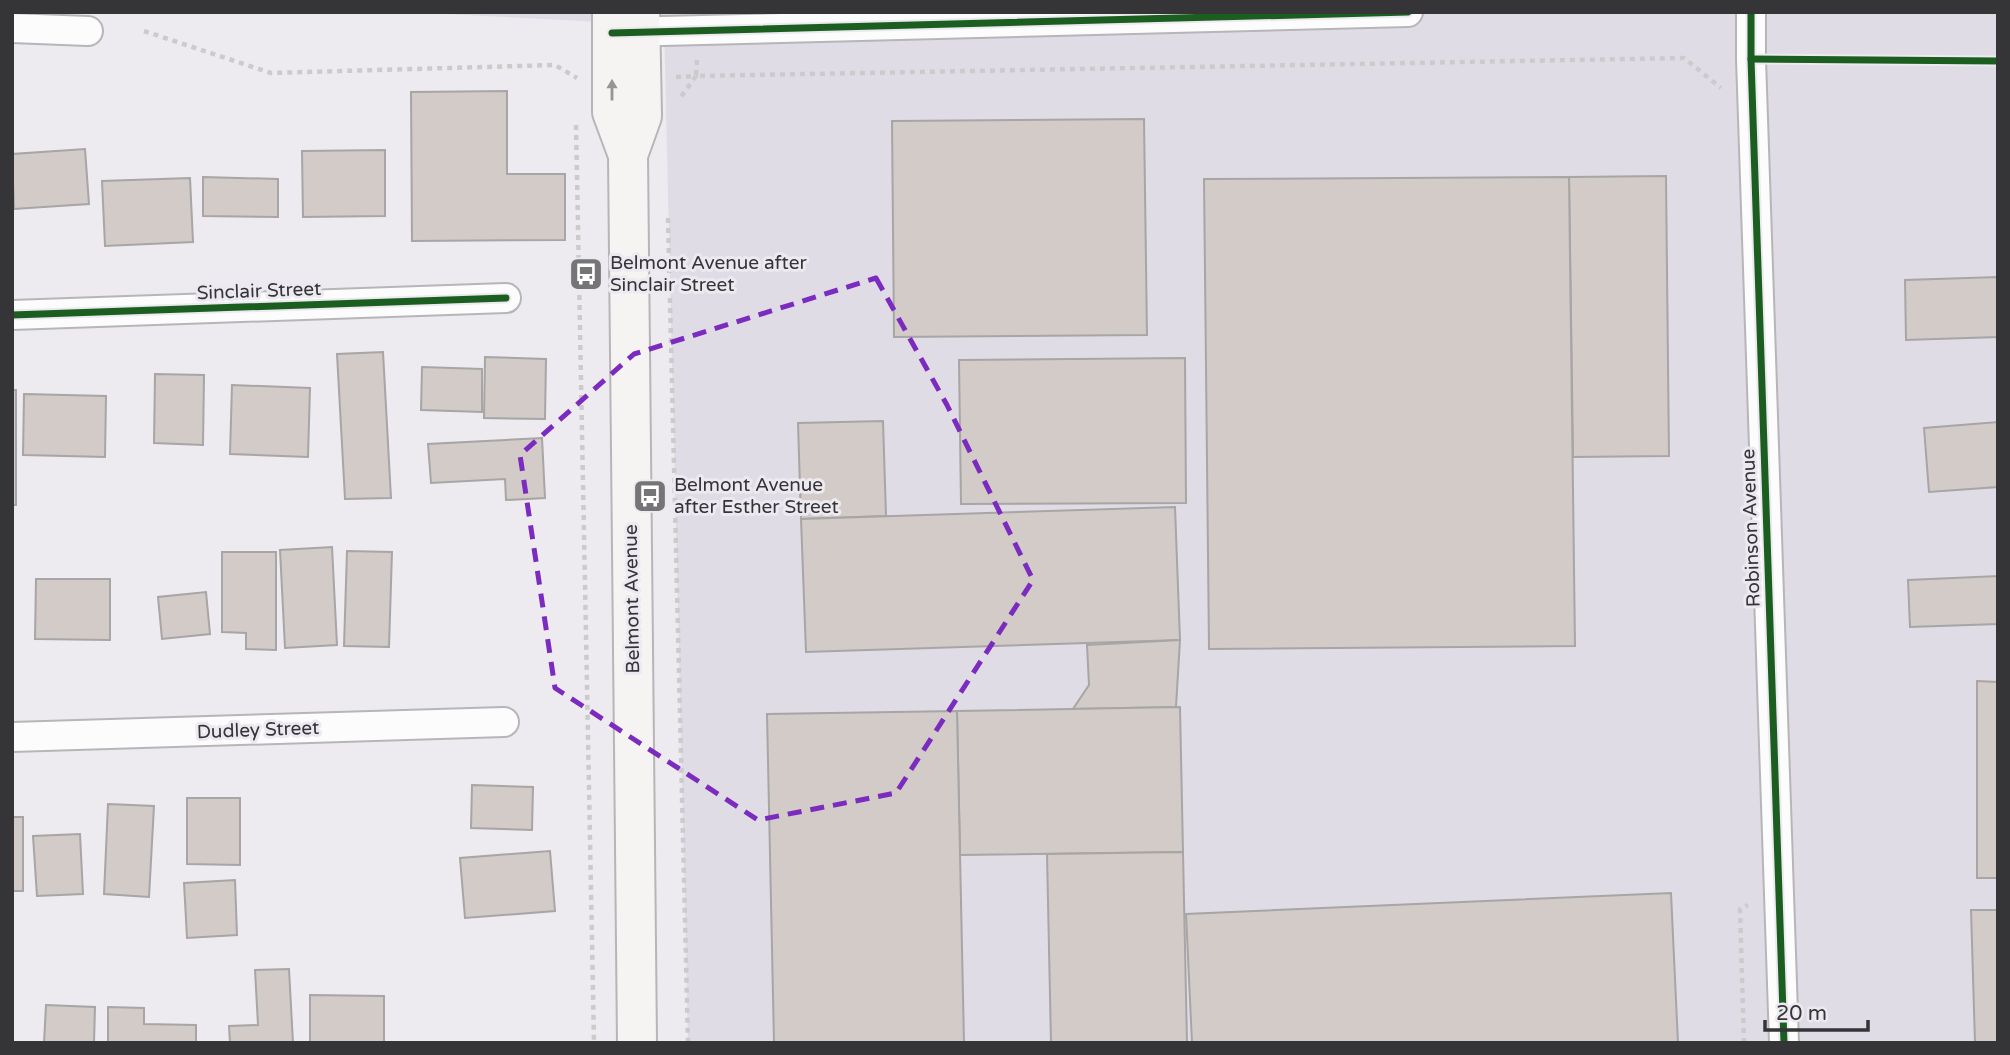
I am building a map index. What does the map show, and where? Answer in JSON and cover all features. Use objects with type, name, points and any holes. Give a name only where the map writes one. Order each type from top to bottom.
[{"type":"main road","name":"Belmont Avenue","points":[[626,22],[610,77],[642,116],[628,155],[637,1043]]},
{"type":"street","points":[[626,22],[698,29],[1408,12]]},
{"type":"street","name":"Robinson Avenue","points":[[1751,12],[1784,1043]]},
{"type":"street","points":[[12,29],[88,31]]},
{"type":"street","name":"Sinclair Street","points":[[12,315],[506,298]]},
{"type":"street","name":"Dudley Street","points":[[12,737],[504,722]]},
{"type":"path","points":[[674,106],[696,76],[698,29]]},
{"type":"path","points":[[88,31],[145,31],[271,73],[555,65],[610,77],[1684,58],[1727,93]]},
{"type":"path","points":[[575,66],[610,77]]},
{"type":"path","points":[[576,92],[610,77]]},
{"type":"path","points":[[576,120],[594,1043]]},
{"type":"path","points":[[668,213],[688,1043]]},
{"type":"path","points":[[1744,1043],[1740,909],[1755,900]]},
{"type":"highlighted area","points":[[876,278],[947,405],[1033,580],[896,793],[758,820],[555,688],[520,455],[634,354]]},
{"type":"shaded area","points":[[404,12],[1998,12],[1998,1043],[688,1043],[664,25]]},
{"type":"building","points":[[507,91],[507,174],[565,174],[565,240],[412,241],[411,92]]},
{"type":"building","points":[[1144,119],[1147,335],[894,337],[892,121]]},
{"type":"building","points":[[85,149],[89,204],[14,209],[12,154]]},
{"type":"building","points":[[385,150],[385,216],[303,217],[302,151]]},
{"type":"building","points":[[1666,176],[1669,456],[1573,457],[1569,177]]},
{"type":"building","points":[[203,177],[278,179],[278,217],[203,216]]},
{"type":"building","points":[[1569,177],[1575,646],[1209,649],[1204,179]]},
{"type":"building","points":[[190,178],[193,242],[105,246],[102,181]]},
{"type":"building","points":[[1998,277],[1998,337],[1906,340],[1905,280]]},
{"type":"building","points":[[383,352],[391,498],[345,499],[337,354]]},
{"type":"building","points":[[485,357],[546,359],[545,419],[484,418]]},
{"type":"building","points":[[1185,358],[1186,503],[961,504],[959,360]]},
{"type":"building","points":[[422,367],[482,369],[482,412],[421,410]]},
{"type":"building","points":[[155,374],[204,375],[203,445],[154,443]]},
{"type":"building","points":[[232,385],[310,388],[308,457],[230,454]]},
{"type":"building","points":[[12,390],[16,390],[16,505],[12,505]]},
{"type":"building","points":[[24,394],[106,396],[105,457],[23,455]]},
{"type":"building","points":[[883,421],[886,516],[801,519],[798,423]]},
{"type":"building","points":[[1998,422],[1998,487],[1929,492],[1924,428]]},
{"type":"building","points":[[542,438],[545,498],[506,500],[505,479],[431,483],[428,444]]},
{"type":"building","points":[[1175,507],[1180,640],[806,652],[801,519]]},
{"type":"building","points":[[332,547],[337,645],[285,648],[280,550]]},
{"type":"building","points":[[347,551],[392,552],[389,647],[344,646]]},
{"type":"building","points":[[222,552],[276,552],[276,650],[246,649],[246,633],[222,632]]},
{"type":"building","points":[[1998,576],[1998,624],[1910,627],[1908,580]]},
{"type":"building","points":[[36,579],[110,579],[110,640],[35,639]]},
{"type":"building","points":[[206,592],[210,634],[162,639],[158,597]]},
{"type":"building","points":[[1180,640],[1176,707],[1073,709],[1089,685],[1087,645]]},
{"type":"building","points":[[1977,681],[1998,682],[1998,878],[1977,878]]},
{"type":"building","points":[[1180,707],[1183,852],[960,855],[957,711]]},
{"type":"building","points":[[957,711],[964,1043],[774,1043],[767,714]]},
{"type":"building","points":[[472,785],[533,787],[532,830],[471,828]]},
{"type":"building","points":[[187,798],[240,798],[240,865],[187,864]]},
{"type":"building","points":[[108,804],[154,806],[149,897],[104,894]]},
{"type":"building","points":[[12,817],[23,817],[23,891],[12,891]]},
{"type":"building","points":[[80,834],[83,894],[37,896],[33,836]]},
{"type":"building","points":[[550,851],[555,911],[465,918],[460,858]]},
{"type":"building","points":[[1183,852],[1187,1043],[1051,1043],[1047,854]]},
{"type":"building","points":[[235,880],[237,935],[187,938],[184,883]]},
{"type":"building","points":[[1671,893],[1678,1043],[1192,1043],[1186,914]]},
{"type":"building","points":[[1971,910],[1998,910],[1998,1043],[1975,1043]]},
{"type":"building","points":[[289,969],[293,1043],[230,1043],[229,1026],[258,1025],[255,970]]},
{"type":"building","points":[[310,995],[384,996],[384,1043],[310,1043]]},
{"type":"building","points":[[46,1005],[95,1007],[94,1043],[44,1043]]},
{"type":"building","points":[[108,1007],[144,1008],[144,1024],[196,1025],[196,1043],[108,1043]]},
{"type":"cycle path","points":[[612,33],[1408,12]]},
{"type":"cycle path","points":[[1751,12],[1784,1043]]},
{"type":"cycle path","points":[[1751,59],[1998,61]]},
{"type":"cycle path","points":[[12,315],[506,298]]},
{"type":"place","name":"Belmont Avenue after Sinclair Street","points":[[586,274]]},
{"type":"place","name":"Belmont Avenue after Esther Street","points":[[650,496]]}]
